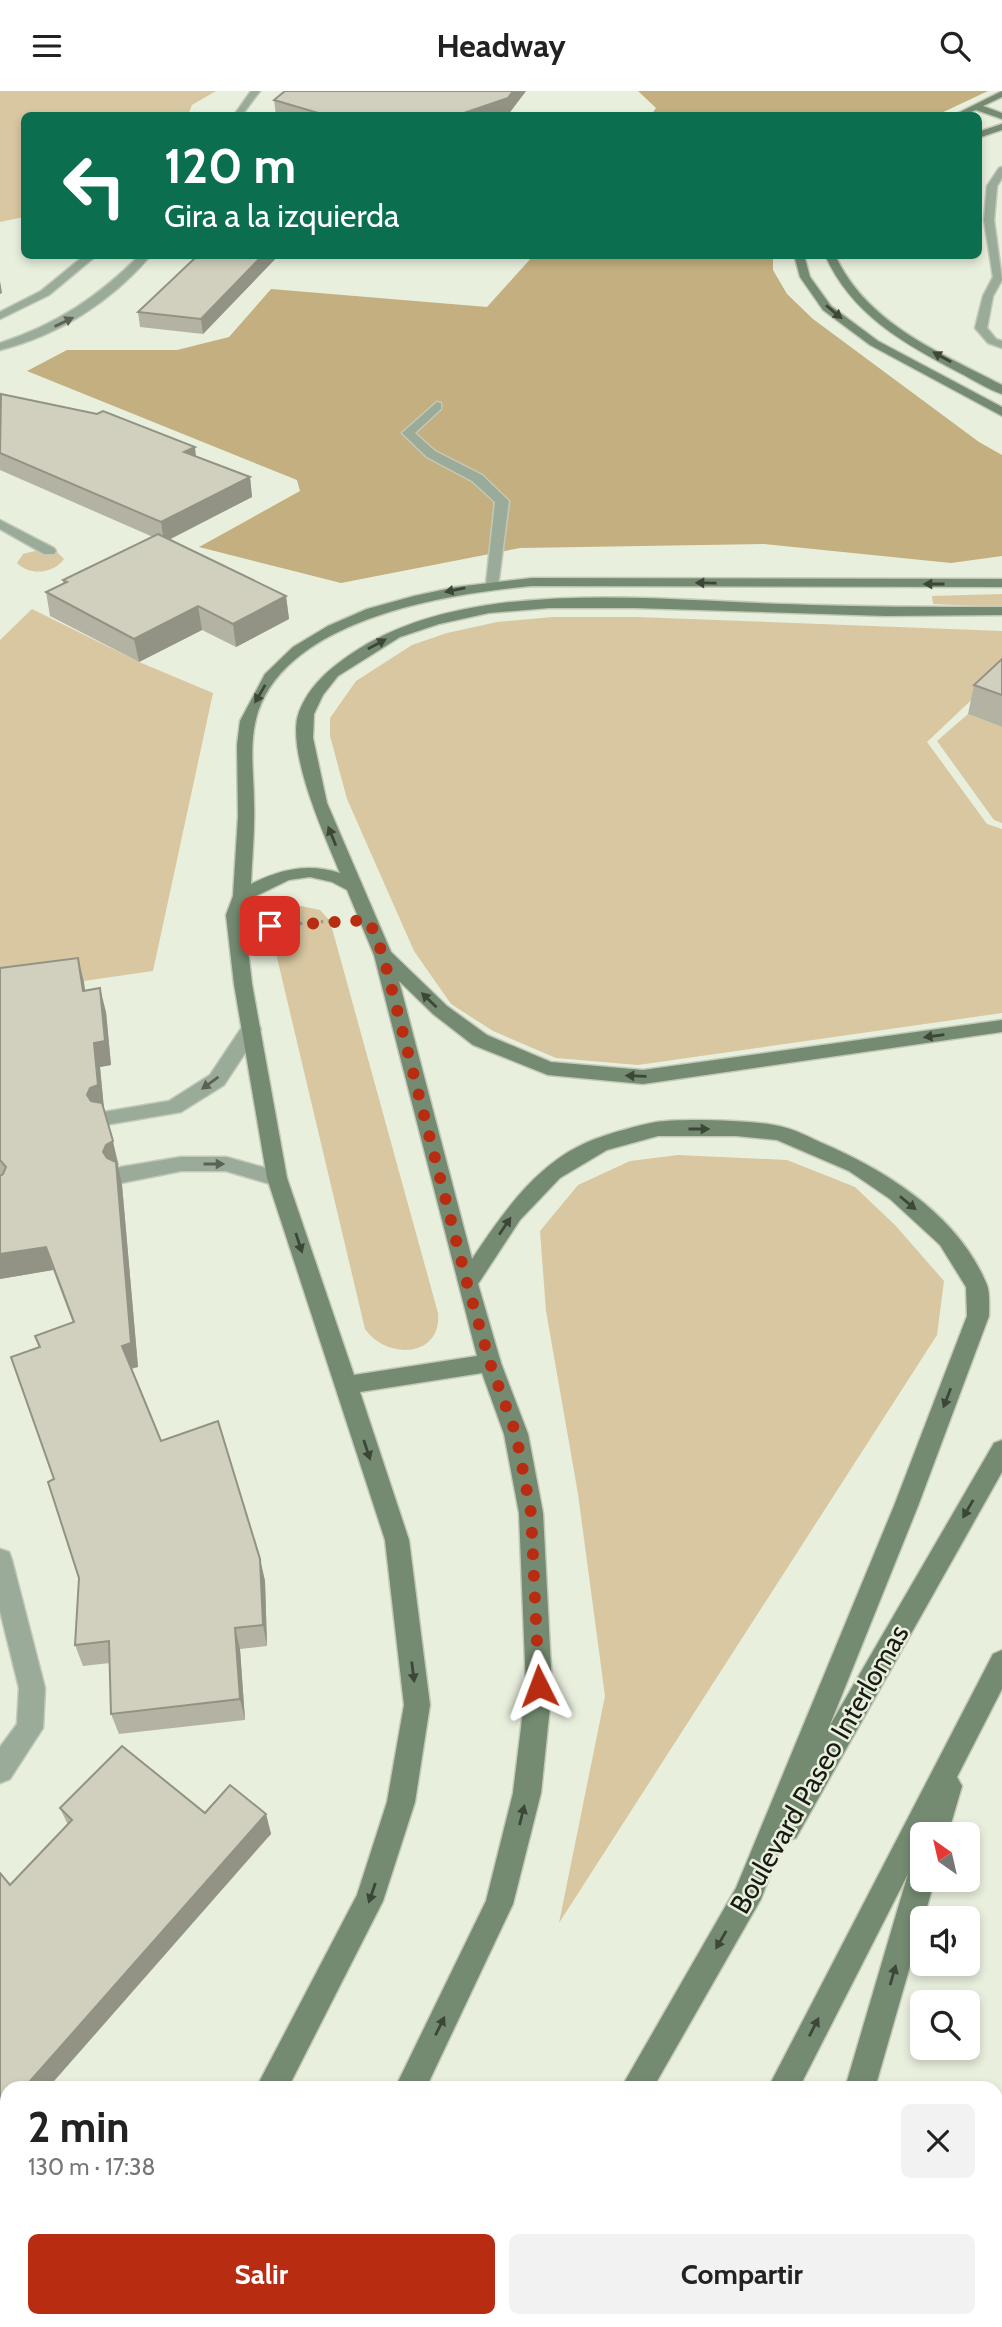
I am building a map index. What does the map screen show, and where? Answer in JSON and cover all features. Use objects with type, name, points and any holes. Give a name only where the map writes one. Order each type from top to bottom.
[{"type":"main road","points":[[963,112],[1002,94]]},
{"type":"main road","points":[[976,106],[1002,116]]},
{"type":"main road","points":[[982,134],[1002,127]]},
{"type":"main road","points":[[800,259],[805,277],[836,315],[874,343],[1002,412]]},
{"type":"main road","points":[[832,259],[840,276],[862,304],[903,336],[1002,390]]},
{"type":"main road","points":[[275,2081],[369,1901],[401,1802],[416,1705],[397,1540],[277,1178],[251,1029],[235,915],[242,896],[246,737],[251,711],[266,683],[286,659],[323,635],[360,616],[405,600],[494,584],[1002,583]]},
{"type":"main road","points":[[413,2081],[499,1904],[527,1793],[539,1686],[531,1513],[516,1434],[490,1363],[467,1283],[383,955],[319,803],[305,738],[306,714],[316,694],[333,673],[395,634],[435,621],[489,609],[549,604],[886,612],[1002,611]]},
{"type":"main road","points":[[242,896],[279,877],[299,872],[334,875],[353,886]]},
{"type":"main road","points":[[383,955],[440,1010],[480,1040],[548,1068],[643,1077],[1002,1026]]},
{"type":"main road","points":[[467,1283],[513,1214],[553,1173],[600,1145],[658,1129],[736,1129],[780,1133],[856,1166],[898,1194],[948,1240],[977,1287],[978,1316],[906,1506],[745,1900]]},
{"type":"main road","points":[[346,1385],[490,1363]]},
{"type":"main road","name":"Boulevard Paseo Interlomas","points":[[640,2081],[1002,1450]]},
{"type":"main road","points":[[787,2081],[1002,1662]]},
{"type":"main road","points":[[938,1822],[962,1738]]},
{"type":"main road","points":[[862,2081],[917,1892]]},
{"type":"street","points":[[240,112],[256,91]]},
{"type":"street","points":[[1002,170],[992,186],[989,220],[998,277],[988,296],[981,328],[992,341],[1002,345]]},
{"type":"street","points":[[0,316],[45,293],[87,259]]},
{"type":"street","points":[[0,347],[75,317],[111,291],[142,259]]},
{"type":"street","points":[[437,406],[408,433],[431,454],[477,478],[502,501],[494,584]]},
{"type":"street","points":[[0,524],[49,551]]},
{"type":"street","points":[[105,1118],[174,1107],[218,1080],[251,1029]]},
{"type":"street","points":[[121,1175],[181,1164],[226,1164],[277,1178]]},
{"type":"street","points":[[0,1560],[32,1688],[30,1728],[0,1770]]},
{"type":"path","points":[[237,928],[369,920]]},
{"type":"shaded area","points":[[0,91],[216,91],[192,105],[189,112],[21,112],[21,218],[0,222]]},
{"type":"shaded area","points":[[638,91],[988,91],[943,112],[653,112],[656,108]]},
{"type":"shaded area","points":[[530,259],[773,259],[773,270],[787,294],[813,319],[979,442],[1002,455],[1002,556],[951,563],[764,544],[520,548],[341,583],[199,547],[300,491],[297,480],[27,371],[67,350],[177,350],[229,337],[271,289],[487,307]]},
{"type":"shaded area","points":[[39,550],[56,551],[64,559],[54,568],[41,572],[28,570],[17,563],[23,554]]},
{"type":"shaded area","points":[[1002,594],[1002,607],[933,604],[932,596]]},
{"type":"shaded area","points":[[32,609],[139,662],[213,693],[153,971],[0,993],[0,640]]},
{"type":"shaded area","points":[[553,617],[637,617],[1002,631],[1002,671],[927,742],[987,824],[1002,829],[1002,1013],[638,1065],[556,1058],[493,1031],[451,1004],[414,951],[347,799],[330,736],[330,718],[356,681],[412,645],[447,633],[497,622]]},
{"type":"shaded area","points":[[968,714],[1002,727],[1002,823],[994,820],[937,741]]},
{"type":"shaded area","points":[[301,906],[320,910],[330,921],[438,1313],[437,1328],[431,1339],[411,1350],[386,1346],[374,1339],[365,1329],[270,928],[281,911]]},
{"type":"shaded area","points":[[678,1155],[787,1160],[855,1187],[895,1225],[944,1281],[937,1335],[559,1923],[605,1696],[578,1494],[546,1311],[540,1231],[578,1185],[630,1161]]},
{"type":"building","points":[[285,91],[513,91],[508,98],[467,112],[315,112],[274,100]]},
{"type":"building","points":[[194,259],[259,259],[201,319],[138,312]]},
{"type":"building","points":[[1,394],[97,414],[103,411],[195,447],[184,452],[250,477],[161,522],[0,453]]},
{"type":"building","points":[[158,534],[286,596],[233,624],[198,606],[134,639],[46,592],[67,582],[63,580]]},
{"type":"building","points":[[1002,659],[1002,695],[974,685]]},
{"type":"building","points":[[78,958],[83,991],[100,988],[105,1041],[94,1043],[98,1085],[90,1088],[87,1095],[91,1101],[102,1103],[113,1141],[106,1145],[103,1152],[107,1158],[116,1162],[131,1343],[122,1346],[161,1441],[218,1421],[260,1559],[263,1625],[235,1628],[240,1699],[111,1714],[109,1641],[75,1645],[79,1578],[48,1482],[54,1479],[11,1357],[40,1347],[35,1336],[74,1322],[46,1247],[0,1254],[0,1176],[6,1167],[0,1160],[0,968]]},
{"type":"building","points":[[122,1746],[205,1813],[230,1785],[266,1814],[30,2081],[0,2081],[0,1873],[10,1885],[72,1820],[60,1808]]},
{"type":"route","points":[[270,926],[369,920],[383,955],[467,1283],[490,1363],[516,1434],[531,1513],[539,1686]]}]
